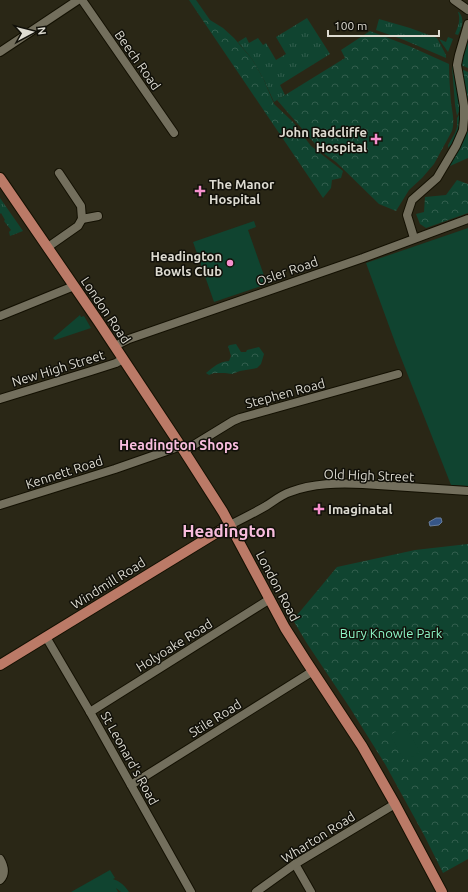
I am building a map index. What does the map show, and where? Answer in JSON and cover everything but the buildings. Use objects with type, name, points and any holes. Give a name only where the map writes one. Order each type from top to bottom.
[{"type":"main road","name":"London Road","points":[[0,178],[183,448],[230,525],[285,628],[356,736],[395,804],[442,892]]},
{"type":"main road","name":"Windmill Road","points":[[0,666],[230,525]]},
{"type":"street","points":[[0,52],[78,0]]},
{"type":"street","name":"Beech Road","points":[[82,0],[174,133]]},
{"type":"street","points":[[454,0],[468,10]]},
{"type":"street","points":[[414,238],[407,215],[412,200],[437,178],[456,146],[463,130],[464,106],[458,65],[459,55],[468,24]]},
{"type":"street","points":[[48,248],[78,226],[82,219],[81,206],[59,173]]},
{"type":"street","points":[[82,219],[98,216]]},
{"type":"street","name":"Osler Road","points":[[115,346],[136,337],[468,219]]},
{"type":"street","points":[[0,316],[74,286]]},
{"type":"street","name":"New High Street","points":[[0,399],[116,363],[123,359]]},
{"type":"street","name":"Stephen Road","points":[[183,448],[240,418],[398,374]]},
{"type":"street","name":"Kennett Road","points":[[0,505],[183,448]]},
{"type":"street","name":"Old High Street","points":[[230,525],[244,519],[280,496],[308,486],[363,484],[468,491]]},
{"type":"street","name":"Holyoake Road","points":[[90,712],[270,599]]},
{"type":"street","name":"St Leonard's Road","points":[[46,637],[191,892]]},
{"type":"street","name":"Stile Road","points":[[131,785],[313,672]]},
{"type":"street","name":"Wharton Road","points":[[256,892],[295,864],[395,804]]},
{"type":"street","points":[[0,859],[4,865],[3,877],[0,880]]},
{"type":"street","points":[[295,864],[311,892]]},
{"type":"green space","points":[[189,0],[196,0],[210,20],[223,28],[234,38],[252,59],[264,80],[274,104],[293,122],[311,146],[343,171],[341,178],[332,180],[331,188],[323,198]]},
{"type":"green space","points":[[458,12],[462,18],[462,26],[458,35],[455,34],[459,21]]},
{"type":"green space","points":[[307,18],[330,54],[280,85],[285,95],[274,102],[252,59],[238,42],[246,37],[249,43],[258,38],[263,45],[266,43],[276,60],[286,54],[276,37]]},
{"type":"green space","points":[[379,19],[437,38],[446,55],[446,58],[376,30]]},
{"type":"green space","points":[[370,31],[449,64],[453,120],[452,131],[434,164],[409,190],[396,211],[379,204],[336,162],[323,153],[277,100],[345,58],[341,50]]},
{"type":"green space","points":[[448,37],[453,39],[448,52],[439,39],[446,42]]},
{"type":"green space","points":[[468,38],[468,68],[461,65]]},
{"type":"green space","points":[[452,66],[455,66],[460,109],[457,116],[455,105]]},
{"type":"green space","points":[[461,69],[468,72],[468,158],[450,166],[464,135]]},
{"type":"green space","points":[[462,110],[460,130],[456,139],[448,148],[457,127],[457,118]]},
{"type":"green space","points":[[457,180],[468,184],[468,213],[426,228],[420,224],[416,214],[424,212],[425,197],[446,195]]},
{"type":"green space","points":[[0,198],[23,231],[10,236],[9,232],[11,230],[4,221],[5,220],[1,213],[0,214]]},
{"type":"green space","name":"Headington Bowls Club","points":[[254,221],[256,227],[248,230],[267,284],[214,302],[193,242]]},
{"type":"green space","points":[[468,228],[468,486],[451,485],[396,345],[366,263]]},
{"type":"green space","points":[[80,315],[81,317],[84,316],[91,328],[55,340],[53,338]]},
{"type":"green space","points":[[236,344],[241,352],[246,352],[247,350],[259,347],[264,354],[261,364],[257,368],[232,374],[214,373],[209,375],[206,373],[219,363],[229,361],[231,356],[228,346]]},
{"type":"green space","name":"Bury Knowle Park","points":[[468,544],[468,859],[443,873],[385,764],[293,620],[337,567],[415,550]]},
{"type":"green space","points":[[405,726],[420,752],[405,761],[390,735]]},
{"type":"green space","points":[[110,870],[115,878],[113,879],[122,884],[129,892],[121,892],[116,888],[118,892],[71,892]]},
{"type":"water","points":[[436,518],[441,518],[442,522],[439,525],[430,526],[429,522]]},
{"type":"place","name":"John Radcliffe Hospital","points":[[376,139]]},
{"type":"place","name":"The Manor Hospital","points":[[200,191]]},
{"type":"place","name":"Headington Bowls Club","points":[[230,263]]},
{"type":"place","name":"Imaginatal","points":[[319,509]]},
{"type":"district","name":"Headington Shops","points":[[179,445]]},
{"type":"district","name":"Headington","points":[[229,530]]}]
